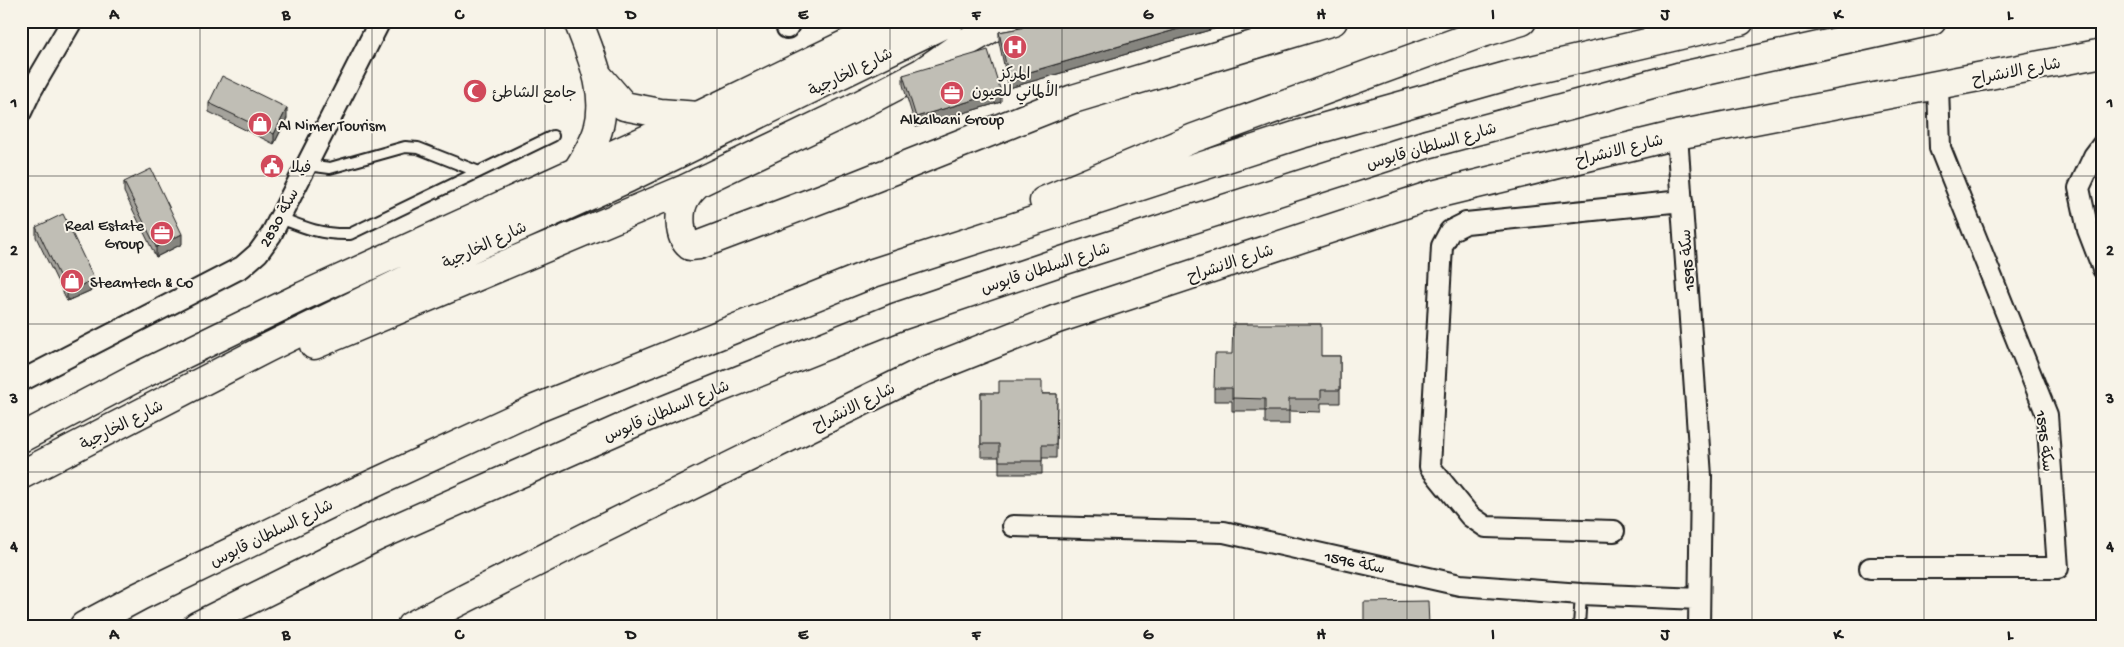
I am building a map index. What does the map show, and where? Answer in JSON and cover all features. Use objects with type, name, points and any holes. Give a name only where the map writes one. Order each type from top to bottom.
[{"type":"main road","points":[[577,171],[598,130],[601,108],[599,78],[578,21]]},
{"type":"main road","name":"شارع الخارجية","points":[[21,438],[135,378],[304,296],[698,116],[894,21]]},
{"type":"main road","points":[[165,401],[185,403],[194,400],[396,309],[699,182],[850,110],[921,73],[960,46],[1004,21]]},
{"type":"main road","points":[[699,182],[687,195],[682,208],[681,224],[686,243],[690,246],[698,245],[839,192],[1072,98],[1333,21]]},
{"type":"main road","points":[[873,273],[1194,138],[1479,34],[1522,21]]},
{"type":"main road","name":"شارع السلطان قابوس","points":[[84,626],[140,596],[329,504],[535,409],[873,273],[1320,129],[1514,74],[1740,21]]},
{"type":"main road","name":"شارع السلطان قابوس","points":[[197,626],[376,537],[647,417],[897,317],[1065,260],[1427,144],[1678,78],[1932,21]]},
{"type":"main road","points":[[784,141],[831,100],[912,52],[940,27]]},
{"type":"main road","name":"شارع الخارجية","points":[[21,476],[276,344],[461,253],[628,178],[940,27]]},
{"type":"main road","name":"شارع الانشراح","points":[[411,626],[606,527],[918,374],[1057,319],[1432,194],[1677,135],[1938,86],[2103,52]]},
{"type":"main road","points":[[599,78],[624,106],[660,113],[698,116]]},
{"type":"street","points":[[21,112],[31,91],[72,21]]},
{"type":"street","name":"سكة 2830","points":[[21,381],[242,267],[258,253],[280,218],[380,21]]},
{"type":"street","name":"سكة 1595","points":[[1870,568],[2058,568],[2046,415],[1940,148],[1938,86]]},
{"type":"street","name":"سكة 1595","points":[[1677,135],[1700,476],[1698,626]]},
{"type":"street","points":[[2103,144],[2094,156],[2079,188],[2088,230],[2103,269]]},
{"type":"street","points":[[1614,531],[1486,527],[1470,516],[1430,467],[1442,246],[1450,231],[1466,223],[1682,201]]},
{"type":"street","name":"سكة 1596","points":[[1013,526],[1224,532],[1460,585],[1581,594],[1698,598]]},
{"type":"lane","points":[[280,218],[314,232],[350,234],[553,136]]},
{"type":"lane","points":[[307,165],[330,168],[404,147],[418,148],[479,172]]},
{"type":"lane","points":[[1578,626],[1581,594]]},
{"type":"building","points":[[1033,21],[1206,21],[1009,78],[999,32],[1021,28]]},
{"type":"building","name":"Alkalbani Group","points":[[988,50],[1001,92],[916,117],[903,75]]},
{"type":"building","points":[[222,76],[287,108],[274,134],[209,103]]},
{"type":"building","points":[[151,169],[182,234],[156,247],[124,182]]},
{"type":"building","points":[[63,214],[94,279],[67,292],[36,227]]},
{"type":"building","points":[[1233,324],[1321,324],[1321,356],[1340,356],[1340,390],[1321,390],[1321,399],[1289,399],[1289,411],[1265,411],[1265,399],[1232,398],[1232,388],[1214,388],[1215,354],[1232,354]]},
{"type":"building","points":[[999,381],[1042,381],[1042,394],[1057,394],[1056,445],[1042,445],[1042,461],[999,461],[999,444],[981,444],[981,393],[999,393]]},
{"type":"building","points":[[1428,601],[1429,626],[1364,626],[1364,602]]},
{"type":"place","name":"المركز الألماني للعيون","points":[[1015,47]]},
{"type":"place","name":"جامع الشاطئ","points":[[475,91]]},
{"type":"place","name":"Alkalbani Group","points":[[952,93]]},
{"type":"place","name":"Al Nimer Tourism","points":[[260,124]]},
{"type":"place","name":"فيلا","points":[[272,166]]},
{"type":"place","name":"Real Estate Group","points":[[162,233]]},
{"type":"place","name":"Steamtech & Co","points":[[72,281]]}]
